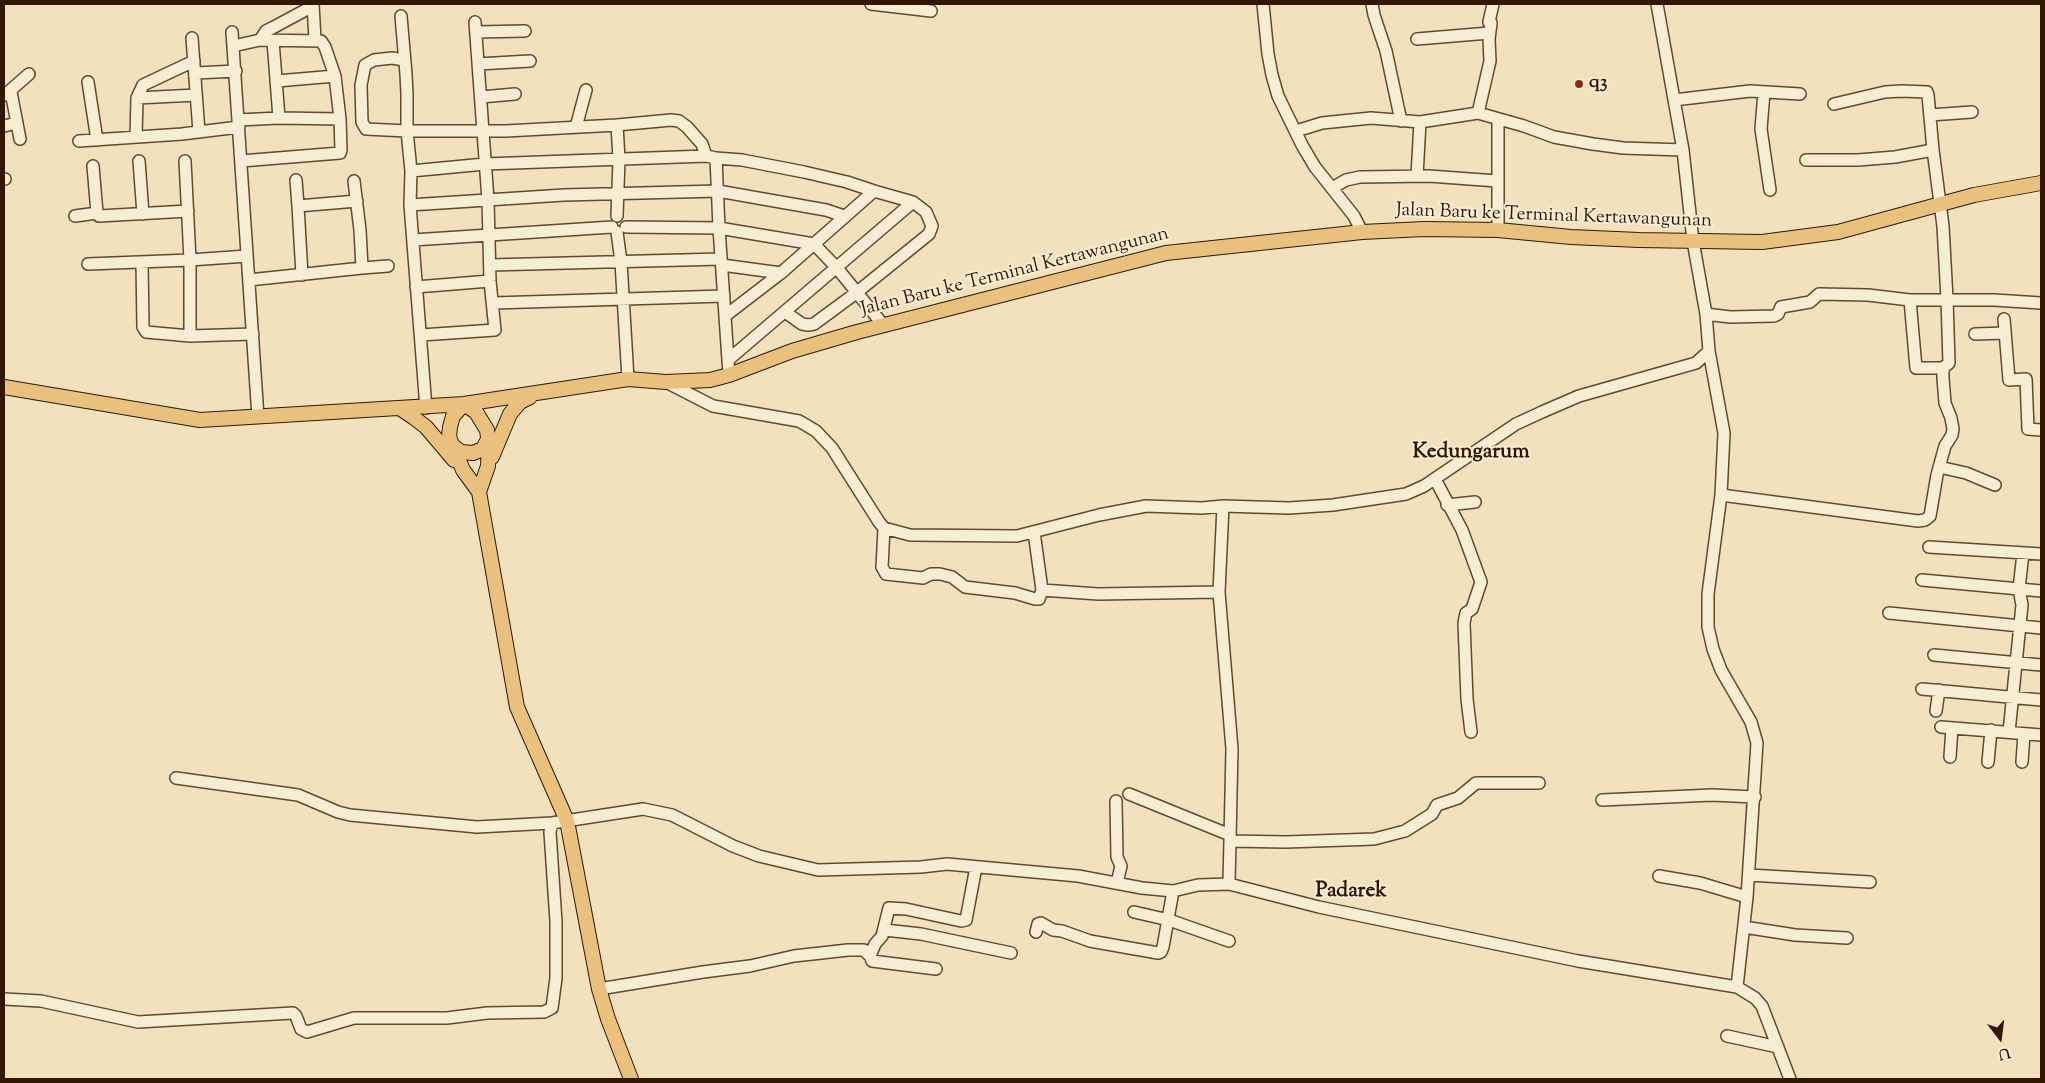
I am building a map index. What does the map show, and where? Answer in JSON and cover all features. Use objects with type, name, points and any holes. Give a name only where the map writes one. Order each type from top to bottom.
[{"type":"main road","name":"Jalan Baru ke Terminal Kertawangunan","points":[[4,386],[200,420],[426,408],[535,394],[585,384],[628,379],[666,382],[710,380],[729,375],[792,351],[857,332],[1166,253],[1362,232],[1424,229],[1498,230],[1571,237],[1762,242],[1838,232],[1974,196],[2041,183]]},
{"type":"main road","points":[[479,492],[510,414],[520,402],[535,394]]},
{"type":"main road","points":[[463,470],[449,437],[453,416],[464,404],[476,412],[483,421],[488,439],[488,466]]},
{"type":"main road","points":[[400,409],[426,427],[463,470],[479,492],[517,707],[567,821],[599,989],[631,1079]]},
{"type":"main road","points":[[452,445],[462,452],[472,453],[483,449],[488,439]]},
{"type":"street","points":[[871,4],[931,11]]},
{"type":"street","points":[[1264,4],[1272,75],[1278,96],[1315,167],[1354,216],[1362,232]]},
{"type":"street","points":[[1372,4],[1386,51],[1401,121]]},
{"type":"street","points":[[1478,113],[1490,61],[1489,22],[1493,4]]},
{"type":"street","points":[[1657,4],[1683,150],[1693,241],[1706,314],[1709,351],[1724,433],[1720,495],[1708,594],[1708,627],[1721,670],[1752,722],[1757,743],[1755,798],[1747,897],[1737,987]]},
{"type":"street","points":[[260,40],[274,26],[313,5],[315,40]]},
{"type":"street","points":[[401,16],[411,171],[410,205],[426,408]]},
{"type":"street","points":[[421,335],[495,330],[490,281],[488,200],[476,27],[525,31]]},
{"type":"street","points":[[232,32],[258,417]]},
{"type":"street","points":[[1417,40],[1489,33]]},
{"type":"street","points":[[192,38],[199,132]]},
{"type":"street","points":[[233,46],[260,40],[321,40],[336,76],[340,119],[340,153],[241,161]]},
{"type":"street","points":[[274,40],[279,118]]},
{"type":"street","points":[[404,60],[392,58],[374,60],[365,65],[361,85],[361,106],[362,122],[366,129],[483,131],[679,121],[702,144],[711,157],[718,191],[729,375]]},
{"type":"street","points":[[136,137],[137,98],[143,85],[194,61]]},
{"type":"street","points":[[478,64],[530,61]]},
{"type":"street","points":[[196,73],[236,71]]},
{"type":"street","points":[[20,139],[17,123],[7,94],[29,74]]},
{"type":"street","points":[[277,81],[336,76]]},
{"type":"street","points":[[88,82],[97,140]]},
{"type":"street","points":[[576,127],[586,90]]},
{"type":"street","points":[[1674,100],[1750,91],[1800,94]]},
{"type":"street","points":[[1764,92],[1761,129],[1770,190]]},
{"type":"street","points":[[1834,104],[1885,92],[1926,92],[1928,94],[1940,205],[1947,299],[1949,364],[1943,368],[1916,368],[1910,300]]},
{"type":"street","points":[[481,97],[515,94]]},
{"type":"street","points":[[137,98],[196,96]]},
{"type":"street","points":[[1930,115],[1972,112]]},
{"type":"street","points":[[1296,131],[1322,123],[1371,118],[1420,122],[1478,113],[1554,137],[1623,148],[1683,150]]},
{"type":"street","points":[[79,141],[199,132],[279,118],[340,119]]},
{"type":"street","points":[[1498,119],[1498,230]]},
{"type":"street","points":[[1417,176],[1420,122]]},
{"type":"street","points":[[4,126],[17,123]]},
{"type":"street","points":[[616,125],[618,193],[617,216],[612,220],[618,229],[628,379]]},
{"type":"street","points":[[1806,160],[1895,157],[1933,150]]},
{"type":"street","points":[[411,171],[485,164],[711,157],[742,160],[847,182],[874,192],[913,202],[926,212],[932,226],[929,234],[856,293],[811,325],[802,324],[785,312]]},
{"type":"street","points":[[139,161],[143,214]]},
{"type":"street","points":[[185,161],[190,260],[190,336]]},
{"type":"street","points":[[93,166],[97,213],[99,216],[188,211]]},
{"type":"street","points":[[1332,188],[1346,180],[1360,177],[1417,176],[1497,181]]},
{"type":"street","points":[[296,180],[302,275]]},
{"type":"street","points":[[354,181],[362,268]]},
{"type":"street","points":[[410,205],[618,193],[718,191],[826,210],[844,216]]},
{"type":"street","points":[[725,316],[780,273],[874,192]]},
{"type":"street","points":[[298,206],[356,201]]},
{"type":"street","points":[[728,360],[913,202]]},
{"type":"street","points":[[75,216],[97,213]]},
{"type":"street","points":[[413,240],[618,229],[719,228],[814,244],[837,268],[884,326]]},
{"type":"street","points":[[88,264],[247,256]]},
{"type":"street","points":[[142,262],[143,327],[146,332],[190,336],[253,334]]},
{"type":"street","points":[[490,265],[722,262],[780,273]]},
{"type":"street","points":[[249,280],[388,266]]},
{"type":"street","points":[[416,287],[490,281]]},
{"type":"street","points":[[1706,314],[1730,317],[1774,316],[1778,314],[1781,307],[1810,302],[1819,294],[1868,295],[1910,300],[1947,299],[2041,303]]},
{"type":"street","points":[[493,303],[624,297],[724,296]]},
{"type":"street","points":[[2004,319],[2009,380],[2026,379],[2028,429],[2041,430]]},
{"type":"street","points":[[1975,334],[2005,333]]},
{"type":"street","points":[[884,528],[910,535],[1017,536],[1099,515],[1146,506],[1289,508],[1333,505],[1406,494],[1435,479],[1516,424],[1579,396],[1696,363],[1709,351]]},
{"type":"street","points":[[1720,495],[1918,521],[1925,520],[1930,516],[1939,467],[1945,446],[1952,435],[1953,429],[1945,403],[1943,368]]},
{"type":"street","points":[[666,382],[713,406],[799,421],[816,432],[832,448],[884,528],[882,567],[886,574],[923,578],[931,574],[940,574],[952,577],[964,587],[1015,593],[1039,599],[1042,590],[1034,532]]},
{"type":"street","points":[[1939,467],[1966,473],[1994,485]]},
{"type":"street","points":[[1435,479],[1447,505],[1462,530],[1481,582],[1472,609],[1466,613],[1464,623],[1471,732]]},
{"type":"street","points":[[1447,505],[1475,502]]},
{"type":"street","points":[[1223,506],[1219,592],[1232,749],[1229,884]]},
{"type":"street","points":[[1929,547],[2041,554]]},
{"type":"street","points":[[2009,732],[2022,605],[2019,589],[2023,553]]},
{"type":"street","points":[[1922,580],[2041,591]]},
{"type":"street","points":[[1042,590],[1098,594],[1219,592]]},
{"type":"street","points":[[1890,613],[2041,628]]},
{"type":"street","points":[[1934,655],[2041,664]]},
{"type":"street","points":[[1922,689],[2041,700]]},
{"type":"street","points":[[1936,712],[1939,690]]},
{"type":"street","points":[[1950,757],[1946,727],[2041,735]]},
{"type":"street","points":[[1988,762],[1990,730]]},
{"type":"street","points":[[2022,762],[2024,734]]},
{"type":"street","points":[[176,778],[298,795],[338,812],[350,815],[477,827],[552,823],[644,809],[672,815],[733,846],[758,856],[818,870],[922,867],[947,864],[1078,876],[1142,888],[1173,891],[1198,885],[1229,884],[1319,907],[1578,961],[1737,987],[1755,998],[1762,1006],[1790,1079]]},
{"type":"street","points":[[1129,794],[1230,838],[1286,842],[1374,839],[1405,831],[1432,814],[1437,805],[1458,798],[1476,784],[1539,783]]},
{"type":"street","points":[[1602,800],[1712,795],[1755,798]]},
{"type":"street","points":[[1116,802],[1117,857],[1121,866],[1117,883]]},
{"type":"street","points":[[4,999],[41,1001],[138,1022],[293,1013],[301,1028],[307,1032],[354,1018],[448,1018],[487,1013],[544,1012],[552,1008],[556,978],[556,922],[550,832],[552,823]]},
{"type":"street","points":[[870,956],[875,944],[885,930],[890,908],[906,909],[961,921],[966,920],[976,867]]},
{"type":"street","points":[[1748,875],[1870,882]]},
{"type":"street","points":[[1659,876],[1700,883],[1747,897]]},
{"type":"street","points":[[1036,932],[1038,924],[1041,923],[1054,930],[1090,940],[1158,953],[1161,952],[1163,947],[1173,891]]},
{"type":"street","points":[[1134,912],[1169,920],[1229,941]]},
{"type":"street","points":[[1744,927],[1794,935],[1847,938]]},
{"type":"street","points":[[885,930],[921,934],[1011,953]]},
{"type":"street","points":[[599,989],[750,966],[794,956],[848,950],[864,950],[872,961],[936,969]]},
{"type":"street","points":[[1727,1036],[1778,1047]]},
{"type":"place","name":"q3","points":[[1579,84]]},
{"type":"district","name":"Kedungarum","points":[[1471,453]]},
{"type":"district","name":"Padarek","points":[[1351,892]]}]
